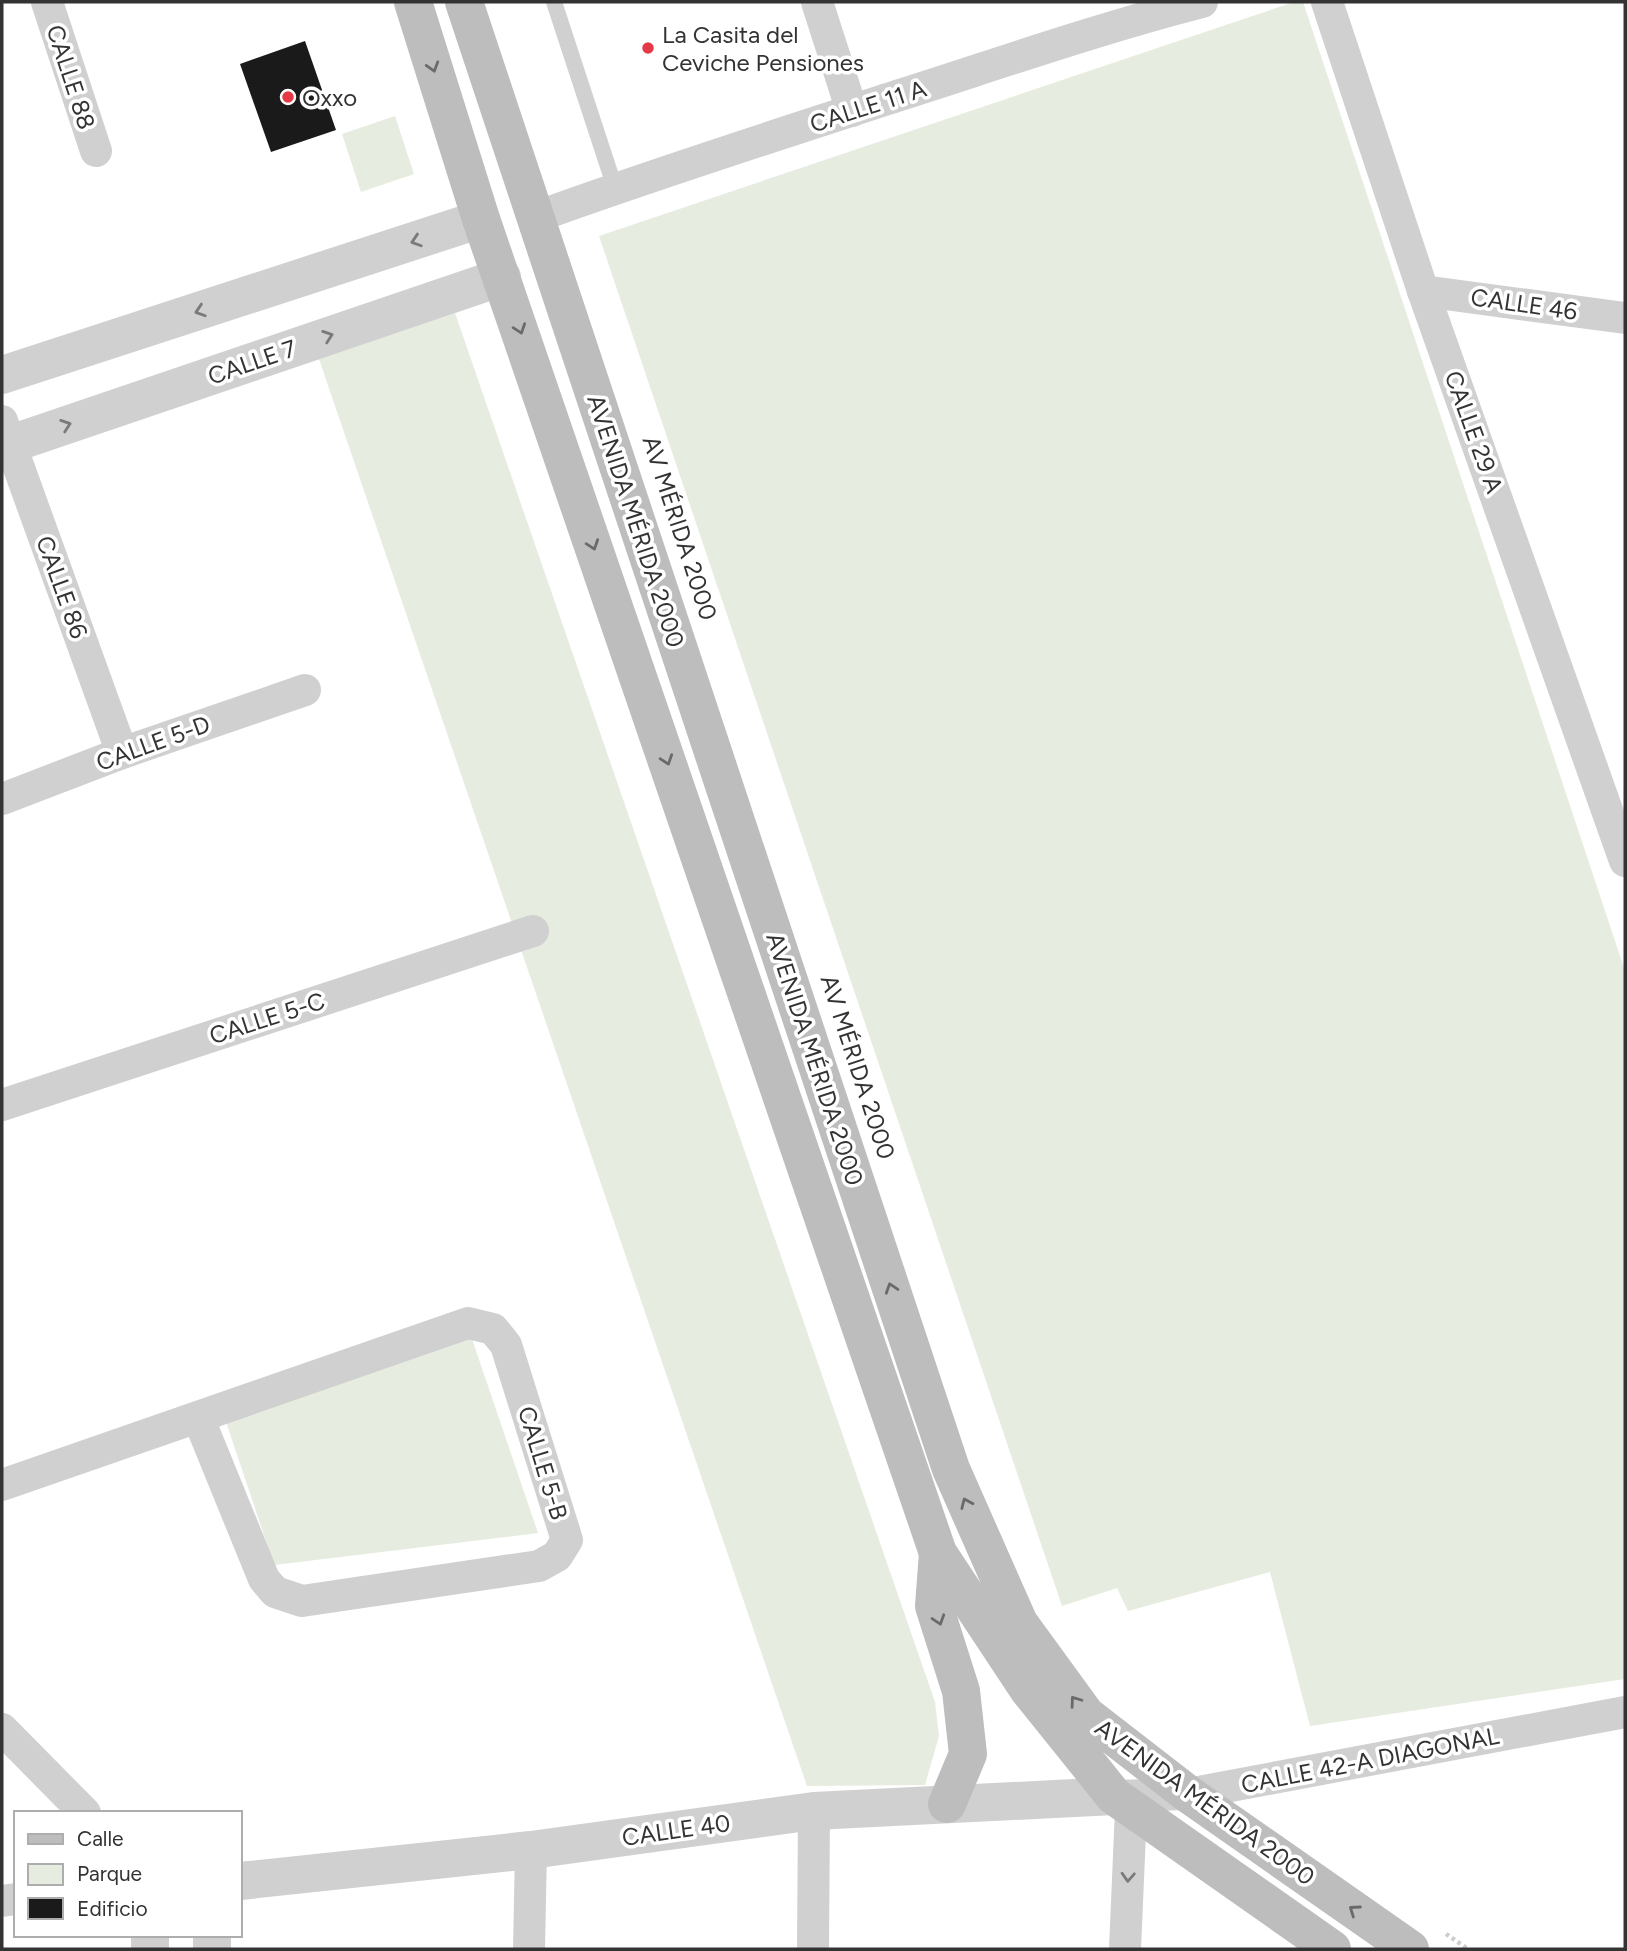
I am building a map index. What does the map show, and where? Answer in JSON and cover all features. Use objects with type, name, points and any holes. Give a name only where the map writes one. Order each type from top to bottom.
[{"type":"main road","name":"AVENIDA MÉRIDA 2000","points":[[413,2],[481,219],[938,1553],[1028,1689],[1123,1802],[1332,1949]]},
{"type":"main road","name":"AVENIDA MÉRIDA 2000","points":[[464,2],[951,1469],[1019,1623],[1086,1715],[1188,1794],[1423,1938]]},
{"type":"main road","points":[[938,1553],[934,1606],[961,1691],[968,1754],[947,1804]]},
{"type":"street","name":"CALLE 88","points":[[47,2],[96,151]]},
{"type":"street","points":[[817,2],[852,111]]},
{"type":"street","name":"CALLE 11 A","points":[[536,217],[615,188],[852,111],[1133,10],[1202,2]]},
{"type":"street","name":"CALLE 29 A","points":[[1328,2],[1423,291],[1625,861]]},
{"type":"street","points":[[2,375],[481,219]]},
{"type":"street","name":"CALLE 7","points":[[4,437],[502,277]]},
{"type":"street","name":"CALLE 46","points":[[1423,291],[1625,318]]},
{"type":"street","name":"CALLE 86","points":[[4,437],[122,754]]},
{"type":"street","name":"CALLE 5-D","points":[[2,799],[305,690]]},
{"type":"street","name":"CALLE 5-C","points":[[2,1105],[533,931]]},
{"type":"street","name":"CALLE 5-B","points":[[2,1485],[468,1323],[494,1328],[506,1345],[568,1540],[558,1556],[539,1566],[302,1601],[275,1592],[264,1579],[198,1417]]},
{"type":"street","name":"CALLE 42-A DIAGONAL","points":[[1123,1802],[1188,1794],[1625,1712]]},
{"type":"street","points":[[2,1729],[86,1810]]},
{"type":"street","points":[[1123,1802],[1125,1949]]},
{"type":"street","name":"CALLE 40","points":[[242,1881],[531,1850],[814,1811],[947,1804],[1123,1802]]},
{"type":"street","points":[[813,1949],[814,1811]]},
{"type":"street","points":[[529,1949],[531,1850]]},
{"type":"lane","points":[[554,2],[615,188]]},
{"type":"path","points":[[1423,1938],[1468,1949]]},
{"type":"green space","points":[[1294,2],[1303,2],[1625,971],[1625,1679],[1310,1726],[1270,1572],[1128,1611],[1117,1588],[1062,1606],[599,236]]},
{"type":"green space","points":[[395,116],[414,174],[361,192],[342,134]]},
{"type":"green space","points":[[455,313],[935,1702],[939,1736],[925,1785],[807,1786],[319,359]]},
{"type":"green space","points":[[470,1333],[538,1533],[274,1565],[224,1416]]},
{"type":"building","name":"Oxxo","points":[[305,41],[336,130],[271,152],[240,64]]},
{"type":"place","name":"La Casita del Ceviche Pensiones","points":[[648,48]]},
{"type":"place","name":"Oxxo","points":[[288,97]]}]
